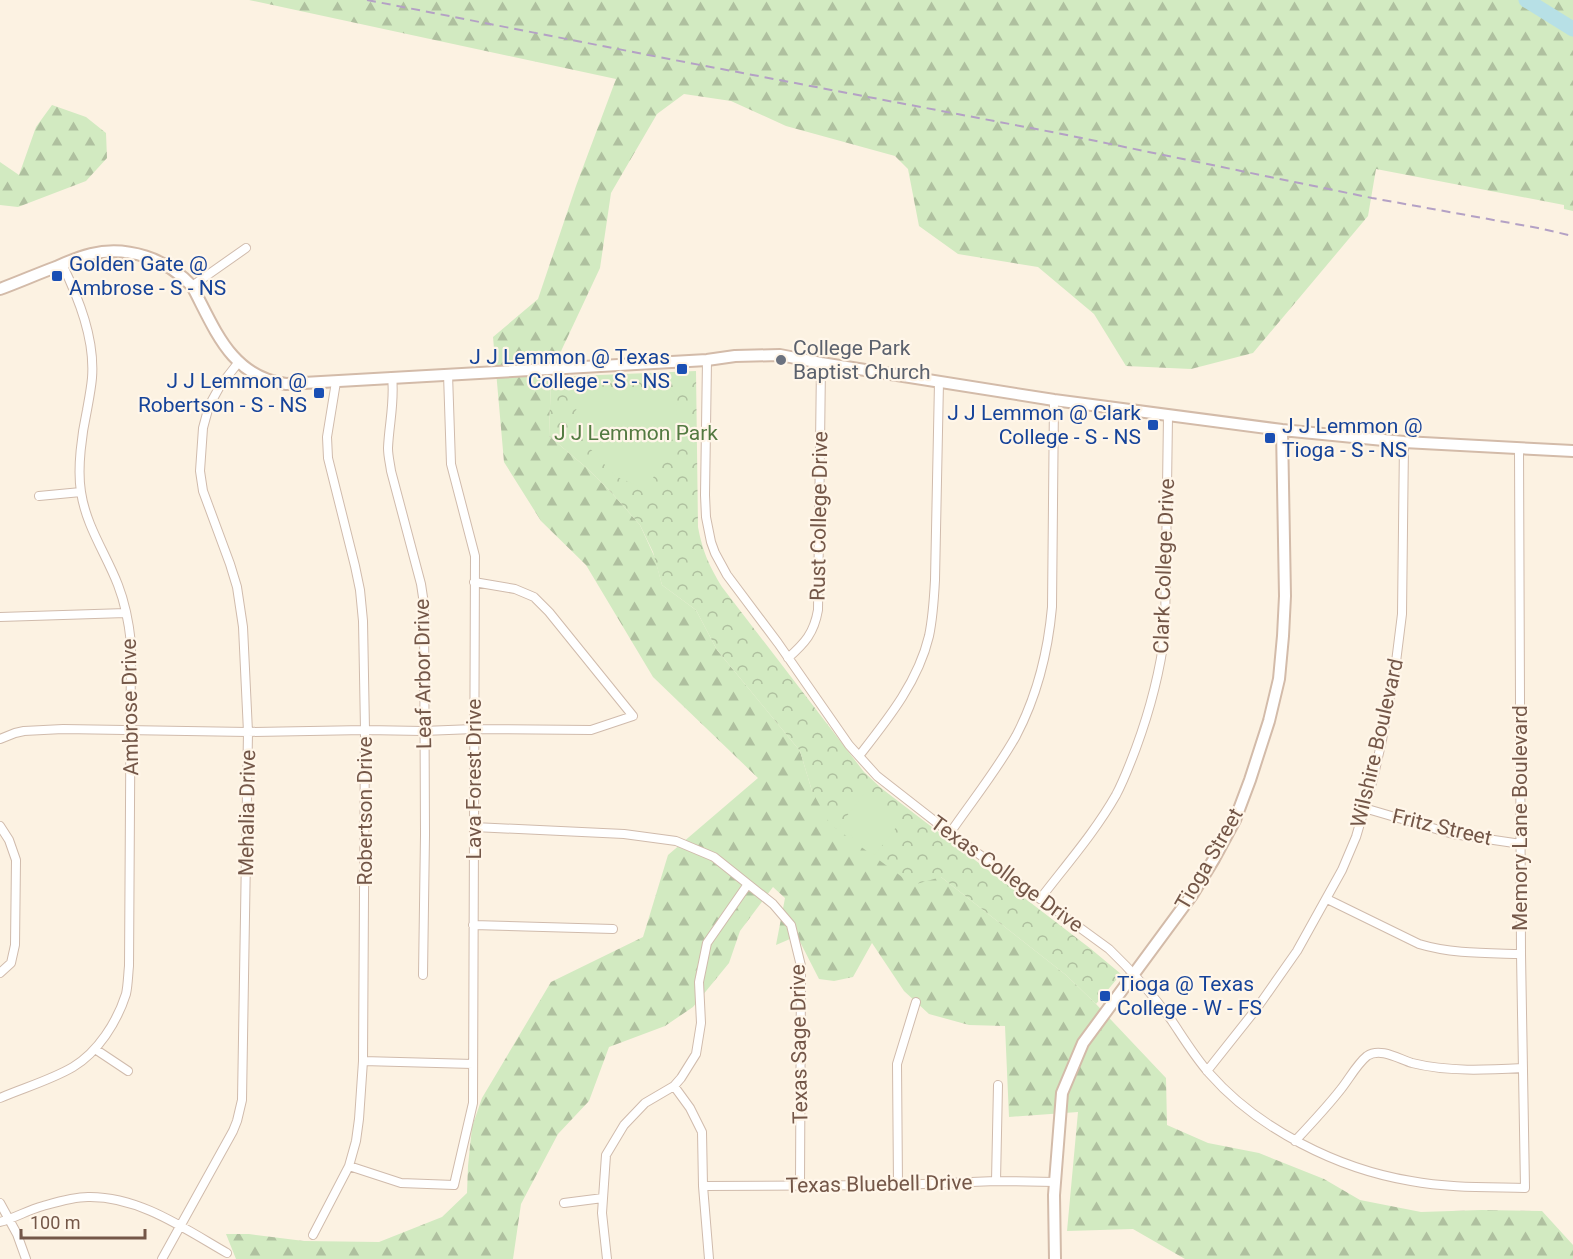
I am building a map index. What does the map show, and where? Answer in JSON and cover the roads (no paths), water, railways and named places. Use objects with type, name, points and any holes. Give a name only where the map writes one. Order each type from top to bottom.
[{"type":"street","points":[[192,286],[246,248]]},
{"type":"street","points":[[0,289],[92,254],[117,251],[150,258],[179,274],[192,286],[225,346],[238,363],[255,375],[280,383],[336,382],[780,355],[1054,400],[1282,430],[1404,442],[1573,451]]},
{"type":"street","name":"Ambrose Drive","points":[[0,1098],[73,1067],[95,1049],[114,1022],[128,985],[132,654],[126,614],[117,582],[91,527],[81,492],[82,434],[92,379],[92,352],[85,322],[62,264]]},
{"type":"street","name":"Texas College Drive","points":[[707,360],[705,495],[706,517],[715,553],[728,576],[859,756],[877,776],[950,833],[1109,949],[1146,989],[1207,1071],[1224,1090],[1245,1108],[1296,1141],[1335,1159],[1399,1179],[1457,1186],[1525,1188]]},
{"type":"street","name":"Mehalia Drive","points":[[162,1259],[233,1131],[242,1100],[248,732],[243,627],[237,587],[203,491],[200,471],[203,428],[210,406],[220,386],[238,363]]},
{"type":"street","name":"Rust College Drive","points":[[788,658],[807,639],[813,629],[818,610],[821,363]]},
{"type":"street","name":"Lava Forest Drive","points":[[349,1166],[401,1183],[454,1185],[473,1103],[474,556],[451,464],[448,374]]},
{"type":"street","name":"Leaf Arbor Drive","points":[[392,377],[394,402],[388,457],[422,584],[424,604],[423,975]]},
{"type":"street","name":"Robertson Drive","points":[[313,1235],[349,1166],[359,1119],[363,1061],[365,730],[362,606],[355,566],[328,458],[327,437],[336,382]]},
{"type":"street","points":[[859,756],[911,683],[929,635],[935,580],[939,382]]},
{"type":"street","points":[[950,833],[1007,752],[1040,678],[1052,607],[1054,400]]},
{"type":"street","name":"Clark College Drive","points":[[1040,899],[1086,839],[1115,796],[1132,758],[1155,690],[1165,632],[1168,416]]},
{"type":"street","name":"Tioga Street","points":[[1055,1259],[1053,1195],[1062,1093],[1083,1043],[1192,895],[1214,859],[1235,820],[1269,721],[1278,680],[1285,597],[1282,430]]},
{"type":"street","name":"Wilshire Boulevard","points":[[1207,1071],[1257,1008],[1297,951],[1327,899],[1356,837],[1382,740],[1392,692],[1399,640],[1402,614],[1404,442]]},
{"type":"street","name":"Memory Lane Boulevard","points":[[1519,448],[1521,954],[1525,1188]]},
{"type":"street","points":[[39,496],[81,492]]},
{"type":"street","points":[[0,740],[15,733],[63,729],[248,732],[591,730],[633,716],[549,612],[534,597],[515,589],[474,582]]},
{"type":"street","points":[[0,617],[126,614]]},
{"type":"street","name":"Fritz Street","points":[[1364,808],[1453,834],[1521,843]]},
{"type":"street","points":[[0,826],[9,840],[16,860],[15,945],[11,963],[0,973]]},
{"type":"street","name":"Texas Sage Drive","points":[[474,826],[624,834],[676,841],[714,857],[773,904],[791,925],[801,966],[800,1186]]},
{"type":"street","points":[[607,1259],[602,1213],[606,1155],[624,1125],[645,1103],[674,1086],[696,1054],[701,1023],[699,982],[707,943],[748,884]]},
{"type":"street","points":[[1327,899],[1419,944],[1469,953],[1521,954]]},
{"type":"street","points":[[473,925],[613,929]]},
{"type":"street","points":[[898,1185],[897,1064],[916,1002]]},
{"type":"street","points":[[95,1049],[128,1071]]},
{"type":"street","points":[[1296,1141],[1327,1107],[1362,1061],[1372,1053],[1434,1067],[1485,1070],[1523,1068]]},
{"type":"street","points":[[363,1061],[473,1064]]},
{"type":"street","points":[[996,1181],[998,1085]]},
{"type":"street","points":[[674,1086],[690,1108],[702,1132],[703,1186],[709,1259]]},
{"type":"street","name":"Texas Bluebell Drive","points":[[703,1186],[1055,1182]]},
{"type":"street","points":[[0,1222],[43,1206],[88,1197],[130,1203],[155,1213],[227,1253]]},
{"type":"street","points":[[564,1203],[603,1198]]},
{"type":"street","points":[[0,1203],[17,1234],[26,1259]]},
{"type":"waterway","points":[[1526,0],[1573,29]]},
{"type":"railway","points":[[367,0],[1057,133],[1372,198],[1573,236]]},
{"type":"place","name":"Golden Gate @ Ambrose - S - NS","points":[[57,276]]},
{"type":"place","name":"College Park Baptist Church","points":[[781,360]]},
{"type":"place","name":"J J Lemmon @ Texas College - S - NS","points":[[682,369]]},
{"type":"place","name":"J J Lemmon @ Robertson - S - NS","points":[[319,393]]},
{"type":"place","name":"J J Lemmon @ Clark College - S - NS","points":[[1153,425]]},
{"type":"place","name":"J J Lemmon @ Tioga - S - NS","points":[[1270,438]]},
{"type":"place","name":"Tioga @ Texas College - W - FS","points":[[1105,996]]},
{"type":"park label","name":"J J Lemmon Park","points":[[636,433]]}]
